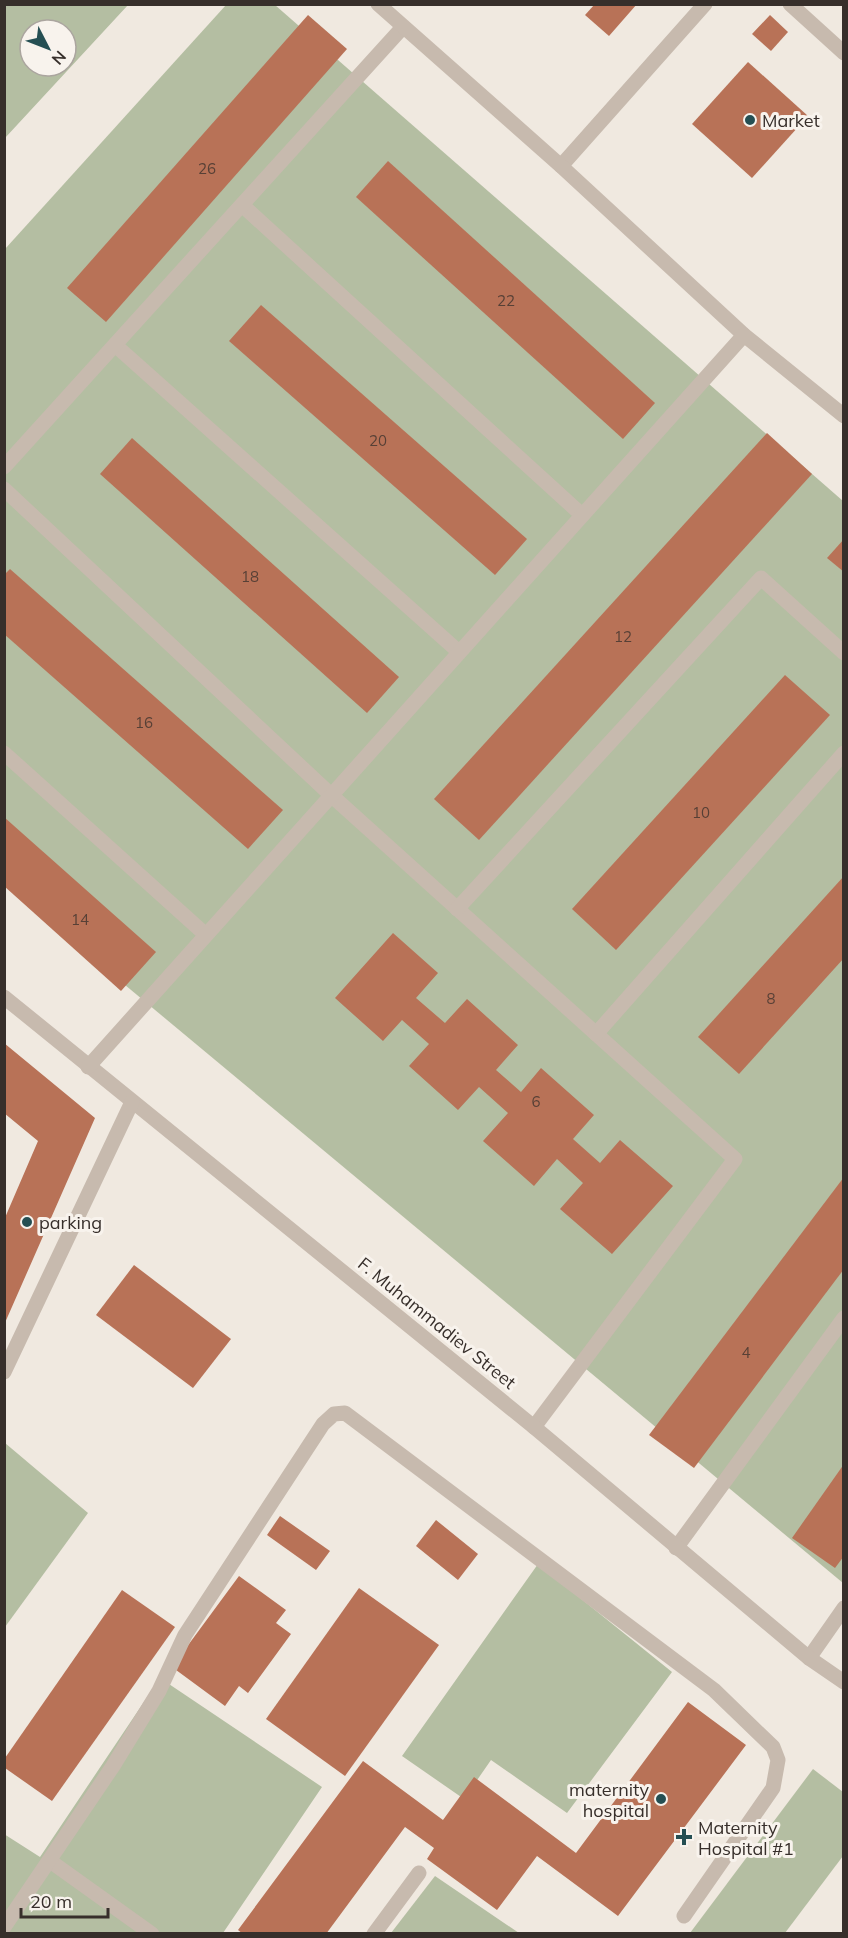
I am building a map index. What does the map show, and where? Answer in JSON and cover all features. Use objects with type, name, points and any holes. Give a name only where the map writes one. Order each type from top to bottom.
[{"type":"street","points":[[378,4],[561,166],[744,335],[843,416]]},
{"type":"street","points":[[561,166],[705,4]]},
{"type":"street","points":[[790,4],[843,53]]},
{"type":"street","points":[[4,467],[403,27]]},
{"type":"street","points":[[242,205],[582,515]]},
{"type":"street","points":[[88,1066],[744,335]]},
{"type":"street","points":[[115,345],[459,652]]},
{"type":"street","points":[[4,489],[331,795],[735,1159],[534,1426]]},
{"type":"street","points":[[457,909],[762,578],[843,653]]},
{"type":"street","points":[[4,753],[206,935]]},
{"type":"street","points":[[596,1034],[843,753]]},
{"type":"street","name":"F. Muhammadiev Street","points":[[4,997],[534,1426],[809,1658],[843,1682]]},
{"type":"street","points":[[4,1372],[132,1102]]},
{"type":"street","points":[[676,1548],[843,1318]]},
{"type":"street","points":[[4,1927],[50,1861],[159,1691],[185,1635],[248,1536],[323,1424],[334,1414],[345,1413],[714,1690],[773,1747],[778,1760],[773,1788],[684,1916]]},
{"type":"street","points":[[809,1658],[843,1608]]},
{"type":"street","points":[[50,1861],[152,1934]]},
{"type":"street","points":[[374,1934],[419,1873]]},
{"type":"green space","points":[[4,5],[128,5],[78,59],[78,18],[18,18],[18,78],[60,78],[5,138]]},
{"type":"green space","points":[[226,5],[275,5],[843,501],[843,1583],[5,885],[5,249]]},
{"type":"green space","points":[[5,1443],[88,1513],[5,1627]]},
{"type":"green space","points":[[538,1564],[672,1672],[567,1813],[491,1760],[464,1799],[402,1756]]},
{"type":"green space","points":[[160,1678],[322,1787],[223,1933],[5,1933],[4,1834],[40,1857]]},
{"type":"green space","points":[[813,1769],[843,1792],[843,1856],[785,1933],[690,1933]]},
{"type":"green space","points":[[435,1876],[519,1933],[391,1933]]},
{"type":"building","points":[[595,4],[637,4],[609,36],[585,15]]},
{"type":"building","points":[[308,15],[347,49],[106,322],[67,288]]},
{"type":"building","points":[[770,15],[788,32],[771,51],[752,34]]},
{"type":"building","name":"Market","points":[[748,62],[808,116],[752,178],[692,124]]},
{"type":"building","points":[[388,161],[655,403],[623,439],[356,197]]},
{"type":"building","points":[[261,305],[527,539],[495,575],[229,341]]},
{"type":"building","points":[[767,433],[812,474],[479,840],[434,799]]},
{"type":"building","points":[[132,438],[399,677],[367,713],[100,474]]},
{"type":"building","points":[[844,539],[844,572],[827,558]]},
{"type":"building","points":[[10,569],[283,810],[248,849],[4,634],[4,575]]},
{"type":"building","points":[[785,675],[830,715],[616,950],[572,909]]},
{"type":"building","points":[[4,817],[156,952],[121,991],[4,886]]},
{"type":"building","points":[[844,876],[844,958],[739,1074],[698,1037]]},
{"type":"building","points":[[393,933],[438,973],[416,998],[445,1023],[467,999],[518,1045],[496,1070],[521,1092],[541,1068],[594,1115],[573,1139],[600,1163],[620,1140],[673,1186],[612,1254],[560,1209],[583,1183],[557,1159],[534,1186],[483,1141],[508,1113],[479,1087],[458,1110],[409,1066],[429,1044],[402,1020],[383,1041],[335,998]]},
{"type":"building","name":"parking","points":[[4,1043],[95,1118],[4,1325],[4,1220],[38,1141],[4,1113]]},
{"type":"building","points":[[844,1177],[844,1269],[694,1468],[649,1435]]},
{"type":"building","points":[[134,1265],[231,1339],[193,1388],[96,1315]]},
{"type":"building","points":[[844,1464],[844,1556],[835,1568],[792,1538]]},
{"type":"building","points":[[280,1516],[330,1551],[316,1570],[267,1535]]},
{"type":"building","points":[[436,1520],[478,1554],[458,1580],[416,1546]]},
{"type":"building","points":[[239,1576],[286,1610],[276,1623],[291,1634],[248,1693],[239,1686],[225,1706],[172,1667]]},
{"type":"building","points":[[359,1588],[439,1645],[345,1776],[266,1719]]},
{"type":"building","points":[[122,1590],[175,1627],[52,1801],[5,1768],[5,1758]]},
{"type":"building","name":"maternity hospital","points":[[688,1702],[746,1745],[618,1916],[537,1856],[497,1910],[427,1859],[434,1848],[405,1827],[326,1934],[243,1934],[238,1930],[363,1761],[443,1820],[474,1777],[576,1853]]},
{"type":"place","name":"Market","points":[[750,120]]},
{"type":"place","name":"parking","points":[[27,1222]]},
{"type":"place","name":"maternity hospital","points":[[661,1799]]},
{"type":"place","name":"Maternity Hospital #1","points":[[684,1837]]}]
